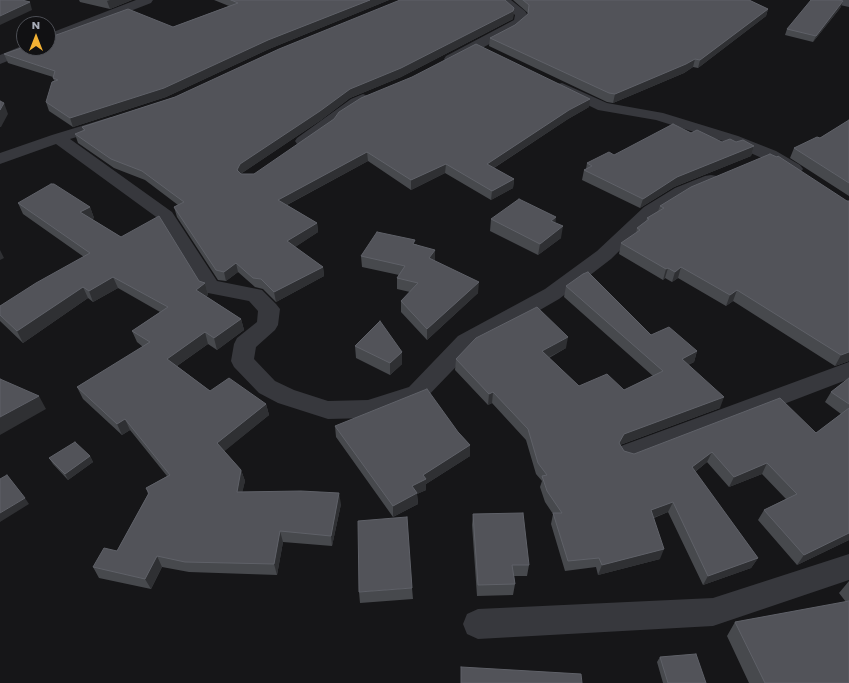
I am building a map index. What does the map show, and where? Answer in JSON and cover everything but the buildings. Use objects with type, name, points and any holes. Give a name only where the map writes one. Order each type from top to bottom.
[{"type":"street","points":[[56,36],[147,0]]},
{"type":"street","points":[[435,67],[483,49],[520,22],[521,14],[514,6],[504,0]]},
{"type":"street","points":[[836,0],[849,3]]},
{"type":"street","points":[[0,60],[16,53]]},
{"type":"street","points":[[552,82],[603,107],[677,121],[732,139],[770,155],[806,177]]},
{"type":"street","points":[[289,151],[356,102],[378,93]]},
{"type":"street","points":[[0,160],[58,138],[121,119]]},
{"type":"street","points":[[58,138],[166,216],[210,287],[255,295],[269,309],[267,325],[245,344],[242,361],[268,387],[286,397],[328,410],[368,409],[416,393],[466,342],[552,294],[604,255],[650,211],[681,192],[770,155]]},
{"type":"street","points":[[630,453],[849,370]]},
{"type":"street","points":[[478,624],[713,612],[849,567]]}]
